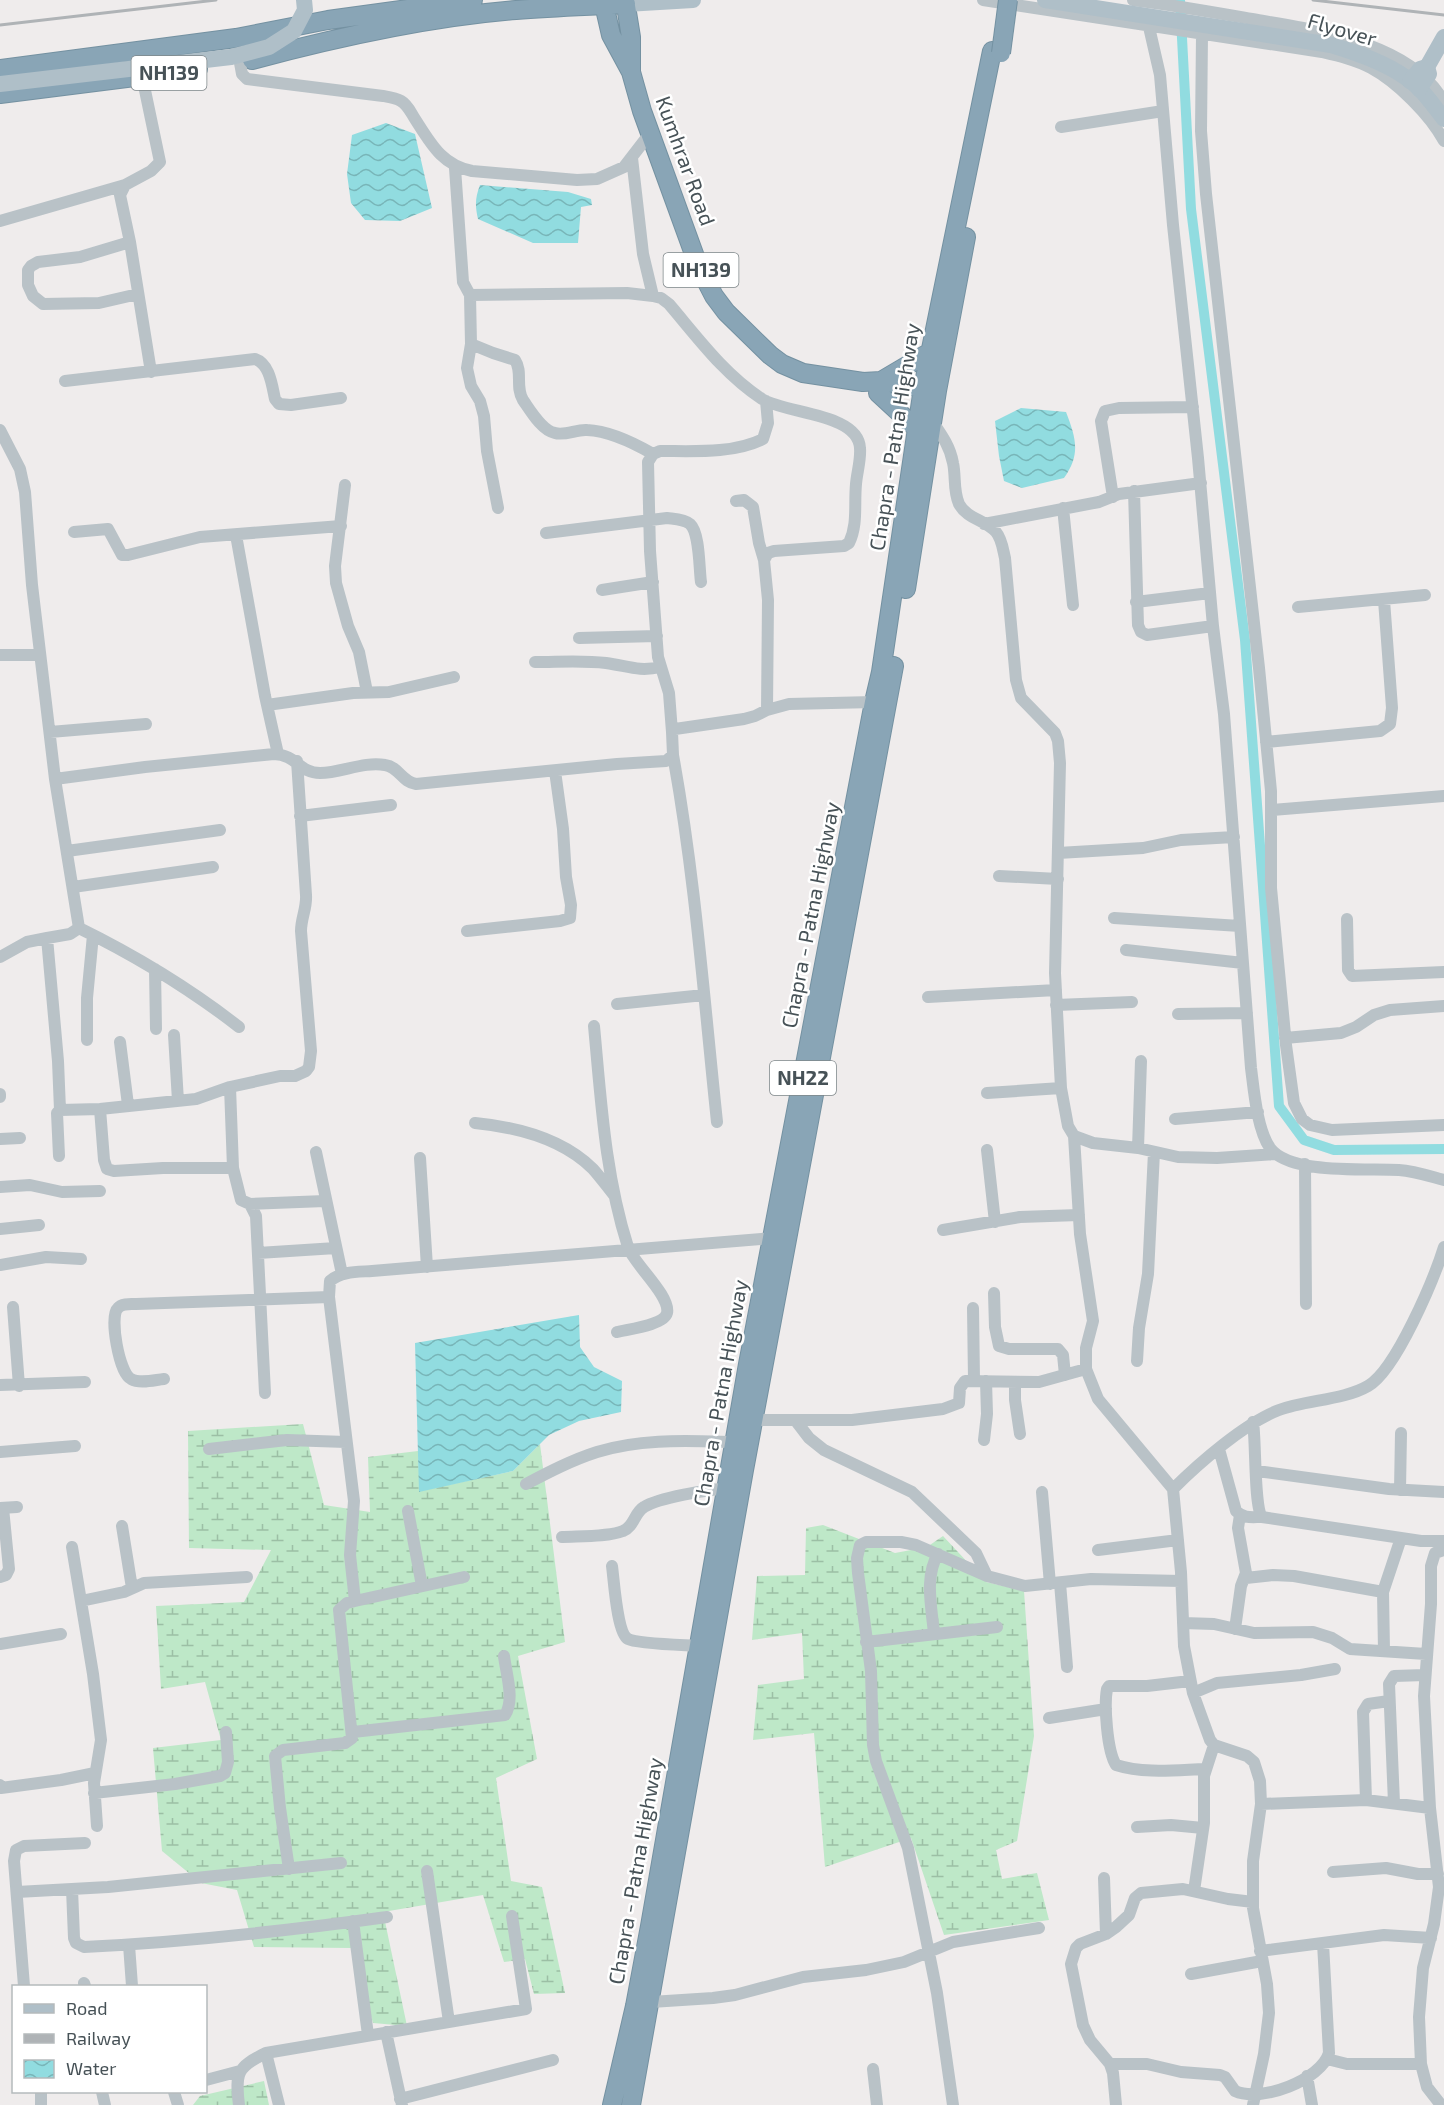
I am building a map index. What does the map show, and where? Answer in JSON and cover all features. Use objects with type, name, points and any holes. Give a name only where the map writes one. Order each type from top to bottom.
[{"type":"highway","name":"NH139","points":[[0,69],[236,38],[320,22],[473,0]]},
{"type":"highway","name":"NH22","points":[[996,52],[998,0]]},
{"type":"highway","name":"NH22","points":[[996,52],[1008,0]]},
{"type":"highway","name":"NH139","points":[[0,94],[240,63],[316,43],[455,17],[625,2]]},
{"type":"highway","name":"Kumhrar Road","points":[[625,2],[631,37],[631,72]]},
{"type":"highway","name":"Kumhrar Road","points":[[603,3],[611,35],[631,72],[698,265],[714,296],[726,312],[762,348],[782,364],[803,373],[929,395]]},
{"type":"highway","points":[[316,43],[320,22]]},
{"type":"highway","name":"Chapra - Patna Highway","points":[[929,395],[930,352],[996,52]]},
{"type":"highway","name":"Chapra - Patna Highway","points":[[612,2105],[635,2006],[650,1926],[726,1489],[874,702],[882,672],[929,395],[996,52]]},
{"type":"highway","points":[[924,425],[880,387],[930,352]]},
{"type":"highway","name":"Chapra - Patna Highway","points":[[631,2105],[754,1420],[892,680],[924,425]]},
{"type":"main road","points":[[0,84],[231,57],[269,46],[294,32],[305,10],[304,0]]},
{"type":"main road","points":[[625,2],[693,0]]},
{"type":"main road","name":"Flyover","points":[[1045,0],[1331,45],[1354,52],[1387,67],[1414,85],[1444,120]]},
{"type":"main road","points":[[1414,85],[1420,69],[1427,68],[1444,37]]},
{"type":"street","points":[[983,0],[1322,52],[1350,59],[1372,68],[1399,89],[1437,128],[1444,141]]},
{"type":"street","points":[[1133,0],[1326,32],[1348,38],[1410,65],[1430,83],[1444,102]]},
{"type":"street","points":[[1156,27],[1173,225],[1201,483],[1213,626],[1224,714],[1251,1068],[1258,1112],[1269,1145],[1275,1154]]},
{"type":"street","points":[[1198,34],[1206,194],[1259,668],[1272,810],[1271,888],[1294,1104],[1302,1119],[1310,1125],[1332,1130],[1444,1125]]},
{"type":"street","points":[[240,63],[242,74],[247,79],[383,96],[402,102],[408,107],[430,143],[455,168],[499,174],[577,180],[597,179],[615,172],[632,158],[651,132]]},
{"type":"street","points":[[0,222],[125,185],[151,171],[160,162],[142,76]]},
{"type":"street","points":[[1061,127],[1163,111]]},
{"type":"street","points":[[632,158],[643,254],[653,296]]},
{"type":"street","points":[[455,168],[463,282],[470,295],[471,344],[467,368],[468,378],[480,401],[484,416],[487,451],[498,508]]},
{"type":"street","points":[[125,185],[120,195],[151,372]]},
{"type":"street","points":[[130,242],[80,257],[38,262],[28,270],[28,285],[33,296],[43,304],[99,303],[138,294]]},
{"type":"street","points":[[470,295],[627,293],[661,298],[669,304],[731,375],[766,401],[838,422],[855,433],[860,448],[855,490],[855,524],[849,543],[844,546],[774,551],[764,560]]},
{"type":"street","points":[[471,344],[515,360],[518,364],[520,393],[548,430],[556,434],[588,430],[598,432],[624,440],[653,454]]},
{"type":"street","points":[[65,381],[255,359],[261,360],[265,366],[275,399],[279,404],[291,405],[341,398]]},
{"type":"street","points":[[717,1122],[693,888],[674,754],[669,693],[661,667],[657,636],[648,462],[653,454],[660,451],[716,450],[753,444],[763,440],[768,423],[766,401]]},
{"type":"street","points":[[1113,497],[1103,435],[1102,416],[1105,411],[1119,408],[1193,407]]},
{"type":"street","points":[[924,425],[946,441],[950,453],[955,493],[960,506],[968,514],[996,531],[1003,548],[1018,690],[1027,706],[1046,722],[1059,741],[1056,1005],[1061,1088],[1066,1120],[1074,1136],[1083,1259],[1094,1321],[1086,1348],[1086,1369],[1098,1399],[1173,1489],[1184,1646],[1192,1687],[1205,1731],[1215,1745],[1247,1756],[1254,1762],[1260,1781],[1261,1804],[1253,1861],[1253,1902],[1267,1984],[1269,2013],[1264,2054],[1254,2100]]},
{"type":"street","points":[[0,430],[20,469],[25,492],[32,585],[55,779],[79,928]]},
{"type":"street","points":[[984,524],[1099,502],[1134,491],[1201,483]]},
{"type":"street","points":[[345,485],[335,566],[336,583],[348,626],[359,652],[367,692]]},
{"type":"street","points":[[1134,491],[1136,602],[1138,625],[1141,632],[1147,635],[1213,626]]},
{"type":"street","points":[[736,501],[744,500],[753,507],[764,560],[768,600],[767,710]]},
{"type":"street","points":[[1063,508],[1073,605]]},
{"type":"street","points":[[546,533],[667,518],[690,525],[697,539],[701,582]]},
{"type":"street","points":[[74,532],[108,529],[122,555],[128,555],[192,539],[341,526]]},
{"type":"street","points":[[236,535],[278,754]]},
{"type":"street","points":[[602,590],[653,582]]},
{"type":"street","points":[[1136,602],[1210,593]]},
{"type":"street","points":[[1298,607],[1425,595]]},
{"type":"street","points":[[1266,742],[1380,731],[1390,724],[1392,708],[1384,600]]},
{"type":"street","points":[[579,638],[657,636]]},
{"type":"street","points":[[0,655],[40,655]]},
{"type":"street","points":[[535,662],[605,663],[645,671],[661,667]]},
{"type":"street","points":[[267,705],[367,692],[389,692],[454,677]]},
{"type":"street","points":[[672,732],[675,729],[695,725],[744,719],[789,704],[874,702]]},
{"type":"street","points":[[50,732],[146,724]]},
{"type":"street","points":[[55,779],[162,765],[278,754],[291,757],[304,769],[321,773],[377,764],[387,765],[395,769],[409,783],[416,784],[666,761],[674,754]]},
{"type":"street","points":[[60,1110],[100,1109],[196,1099],[230,1087],[269,1078],[295,1076],[309,1067],[310,1022],[301,931],[302,918],[307,906],[297,762]]},
{"type":"street","points":[[467,931],[570,918],[571,906],[555,771]]},
{"type":"street","points":[[1272,810],[1444,796]]},
{"type":"street","points":[[300,816],[391,805]]},
{"type":"street","points":[[67,851],[220,830]]},
{"type":"street","points":[[1058,853],[1143,848],[1181,840],[1234,837]]},
{"type":"street","points":[[73,887],[213,867]]},
{"type":"street","points":[[999,876],[1058,879]]},
{"type":"street","points":[[1114,918],[1240,926]]},
{"type":"street","points":[[1347,919],[1348,970],[1352,976],[1444,972]]},
{"type":"street","points":[[79,928],[155,969],[209,1004],[238,1027]]},
{"type":"street","points":[[0,957],[27,942],[70,934],[79,928]]},
{"type":"street","points":[[87,1040],[87,998],[93,935]]},
{"type":"street","points":[[47,938],[58,1061],[59,1155]]},
{"type":"street","points":[[1126,950],[1243,963]]},
{"type":"street","points":[[155,969],[156,1029]]},
{"type":"street","points":[[928,998],[1056,990]]},
{"type":"street","points":[[617,1004],[704,995]]},
{"type":"street","points":[[1056,1005],[1132,1002]]},
{"type":"street","points":[[1286,1038],[1341,1033],[1356,1027],[1374,1015],[1390,1010],[1444,1006]]},
{"type":"street","points":[[1178,1014],[1247,1013]]},
{"type":"street","points":[[594,1026],[604,1137],[628,1250],[660,1292],[667,1308],[667,1314],[663,1319],[618,1332]]},
{"type":"street","points":[[174,1035],[178,1101]]},
{"type":"street","points":[[120,1042],[128,1105]]},
{"type":"street","points":[[1138,1148],[1141,1060]]},
{"type":"street","points":[[230,1087],[233,1168],[241,1200],[250,1204],[325,1201]]},
{"type":"street","points":[[987,1094],[1061,1088]]},
{"type":"street","points":[[100,1109],[104,1160],[107,1169],[114,1171],[233,1168]]},
{"type":"street","points":[[1175,1119],[1258,1112]]},
{"type":"street","points":[[476,1123],[526,1132],[561,1148],[592,1169],[615,1196]]},
{"type":"street","points":[[1074,1136],[1093,1143],[1196,1158],[1275,1154],[1295,1163],[1339,1170],[1410,1172],[1444,1180]]},
{"type":"street","points":[[0,1139],[20,1138]]},
{"type":"street","points":[[987,1150],[995,1222]]},
{"type":"street","points":[[316,1152],[342,1274]]},
{"type":"street","points":[[1137,1361],[1139,1328],[1148,1274],[1154,1152]]},
{"type":"street","points":[[420,1158],[428,1268]]},
{"type":"street","points":[[1305,1164],[1306,1304]]},
{"type":"street","points":[[0,1187],[30,1185],[62,1192],[100,1191]]},
{"type":"street","points":[[250,1204],[256,1216],[265,1393]]},
{"type":"street","points":[[943,1230],[1020,1217],[1079,1215]]},
{"type":"street","points":[[0,1229],[39,1225]]},
{"type":"street","points":[[355,1600],[350,1555],[355,1509],[329,1297],[330,1281],[342,1274],[773,1239]]},
{"type":"street","points":[[1173,1489],[1253,1422],[1280,1409],[1369,1386],[1386,1369],[1403,1341],[1444,1247]]},
{"type":"street","points":[[258,1253],[336,1248]]},
{"type":"street","points":[[0,1265],[46,1257],[81,1259]]},
{"type":"street","points":[[994,1293],[995,1328],[999,1346],[1009,1349],[1058,1349],[1062,1355],[1065,1375]]},
{"type":"street","points":[[164,1379],[133,1381],[127,1377],[117,1348],[115,1313],[123,1305],[329,1297]]},
{"type":"street","points":[[13,1307],[19,1386]]},
{"type":"street","points":[[973,1308],[980,1380],[987,1414],[984,1440]]},
{"type":"street","points":[[754,1420],[852,1420],[943,1409],[959,1403],[962,1384],[965,1381],[1039,1382],[1086,1369]]},
{"type":"street","points":[[0,1385],[86,1382]]},
{"type":"street","points":[[1014,1382],[1020,1434]]},
{"type":"street","points":[[796,1421],[809,1438],[824,1450],[912,1492],[972,1548],[987,1576]]},
{"type":"street","points":[[1253,1422],[1257,1471],[1256,1496],[1258,1511],[1262,1517]]},
{"type":"street","points":[[1400,1490],[1401,1433]]},
{"type":"street","points":[[209,1449],[287,1440],[346,1442]]},
{"type":"street","points":[[526,1484],[561,1466],[613,1448],[662,1441],[735,1443]]},
{"type":"street","points":[[0,1452],[75,1446]]},
{"type":"street","points":[[1219,1449],[1233,1505],[1240,1515],[1238,1528],[1246,1578],[1241,1586],[1235,1629]]},
{"type":"street","points":[[1257,1471],[1400,1490],[1444,1492]]},
{"type":"street","points":[[562,1537],[620,1533],[629,1528],[640,1510],[646,1506],[687,1495],[726,1489]]},
{"type":"street","points":[[1042,1492],[1067,1667]]},
{"type":"street","points":[[0,1577],[6,1575],[9,1569],[1,1508],[17,1507]]},
{"type":"street","points":[[408,1511],[422,1586]]},
{"type":"street","points":[[1240,1515],[1421,1541],[1444,1541]]},
{"type":"street","points":[[122,1526],[132,1588]]},
{"type":"street","points":[[1384,1651],[1383,1592],[1401,1538]]},
{"type":"street","points":[[1098,1550],[1178,1540]]},
{"type":"street","points":[[953,2105],[937,1993],[908,1848],[876,1761],[873,1745],[871,1671],[857,1558],[860,1545],[866,1542],[901,1542],[916,1545],[987,1576],[1024,1586],[1091,1579],[1181,1581]]},
{"type":"street","points":[[72,1547],[101,1740],[94,1793],[97,1826]]},
{"type":"street","points":[[1441,2105],[1427,2086],[1421,2064],[1420,1991],[1438,1900],[1424,1696],[1431,1604],[1431,1566],[1436,1553],[1444,1550]]},
{"type":"street","points":[[934,1634],[930,1579],[933,1562],[938,1554]]},
{"type":"street","points":[[612,1566],[622,1629],[628,1639],[699,1646]]},
{"type":"street","points":[[1246,1578],[1274,1575],[1294,1576],[1383,1592]]},
{"type":"street","points":[[81,1601],[150,1582],[247,1576]]},
{"type":"street","points":[[289,1869],[275,1756],[283,1750],[345,1743],[352,1738],[339,1615],[342,1606],[355,1600],[464,1577]]},
{"type":"street","points":[[1183,1623],[1214,1624],[1267,1634],[1313,1632],[1332,1638],[1350,1649],[1426,1654]]},
{"type":"street","points":[[866,1642],[997,1627]]},
{"type":"street","points":[[0,1644],[61,1634]]},
{"type":"street","points":[[353,1732],[505,1715],[508,1710],[509,1695],[504,1656]]},
{"type":"street","points":[[1205,1769],[1151,1770],[1116,1765],[1111,1754],[1107,1710],[1106,1694],[1109,1686],[1192,1687],[1335,1669]]},
{"type":"street","points":[[1394,1803],[1389,1684],[1394,1676],[1425,1675]]},
{"type":"street","points":[[1366,1800],[1363,1712],[1368,1704],[1389,1701]]},
{"type":"street","points":[[1049,1718],[1107,1710]]},
{"type":"street","points":[[94,1793],[175,1785],[220,1776],[225,1773],[228,1762],[226,1732]]},
{"type":"street","points":[[1194,1891],[1205,1808],[1205,1769],[1215,1745]]},
{"type":"street","points":[[0,1785],[1,1788],[95,1773]]},
{"type":"street","points":[[1261,1804],[1366,1800],[1430,1808]]},
{"type":"street","points":[[1137,1827],[1171,1825],[1203,1828]]},
{"type":"street","points":[[24,1985],[14,1861],[16,1850],[24,1846],[85,1843]]},
{"type":"street","points":[[17,1892],[72,1889],[341,1863]]},
{"type":"street","points":[[1333,1872],[1386,1868],[1418,1874],[1438,1874]]},
{"type":"street","points":[[427,1871],[449,2022]]},
{"type":"street","points":[[1104,1878],[1106,1934]]},
{"type":"street","points":[[72,1889],[76,1943],[84,1947],[298,1929],[387,1917]]},
{"type":"street","points":[[1116,2105],[1110,2064],[1086,2033],[1071,1964],[1072,1954],[1080,1944],[1106,1934],[1129,1915],[1135,1898],[1141,1893],[1172,1889],[1253,1902]]},
{"type":"street","points":[[239,2105],[237,2083],[240,2071],[248,2062],[266,2053],[526,2009],[512,1916]]},
{"type":"street","points":[[353,1922],[368,2035]]},
{"type":"street","points":[[651,2002],[735,1995],[803,1977],[892,1965],[953,1942],[1039,1928]]},
{"type":"street","points":[[1191,1974],[1323,1943],[1384,1935],[1431,1938]]},
{"type":"street","points":[[1110,2064],[1147,2064],[1181,2072],[1220,2075],[1235,2091],[1254,2100],[1307,2076],[1321,2067],[1327,2059],[1329,2044],[1323,1943]]},
{"type":"street","points":[[129,1945],[132,1985]]},
{"type":"street","points":[[386,2032],[401,2102],[553,2060]]},
{"type":"street","points":[[266,2053],[279,2105]]},
{"type":"street","points":[[1327,2059],[1347,2064],[1421,2064]]},
{"type":"street","points":[[873,2069],[878,2105]]},
{"type":"street","points":[[207,2079],[240,2071]]},
{"type":"street","points":[[1307,2076],[1312,2105]]},
{"type":"green space","points":[[303,1424],[324,1505],[370,1512],[368,1457],[418,1451],[420,1491],[513,1471],[540,1444],[565,1642],[518,1656],[537,1759],[496,1778],[511,1881],[542,1887],[565,1993],[534,1994],[525,1959],[504,1962],[483,1895],[383,1912],[407,2026],[373,2023],[351,1948],[254,1947],[237,1890],[201,1883],[162,1851],[153,1748],[221,1740],[205,1682],[161,1689],[156,1606],[244,1602],[271,1550],[189,1548],[188,1431]]},
{"type":"green space","points":[[823,1525],[895,1553],[927,1547],[943,1536],[986,1582],[1024,1591],[1034,1736],[1017,1841],[996,1850],[1002,1879],[1037,1873],[1049,1920],[944,1935],[911,1838],[825,1867],[814,1733],[753,1740],[758,1685],[804,1679],[802,1633],[752,1640],[757,1576],[805,1575],[806,1528]]},
{"type":"green space","points":[[264,2081],[269,2105],[193,2105],[200,2096]]},
{"type":"water","points":[[386,123],[415,134],[432,208],[400,221],[365,220],[351,203],[347,174],[352,135]]},
{"type":"water","points":[[480,185],[568,192],[591,199],[592,205],[581,207],[578,243],[533,243],[478,219],[476,202]]},
{"type":"water","points":[[1021,408],[1066,412],[1074,438],[1075,453],[1064,478],[1022,488],[1004,481],[995,421]]},
{"type":"water","points":[[579,1315],[580,1347],[594,1367],[622,1381],[621,1412],[579,1421],[549,1435],[513,1471],[419,1492],[415,1343]]},
{"type":"waterway","points":[[1180,0],[1191,209],[1245,640],[1279,1106],[1304,1140],[1334,1150],[1444,1149]]},
{"type":"railway","points":[[0,25],[216,0]]},
{"type":"railway","points":[[1313,0],[1444,15]]}]
